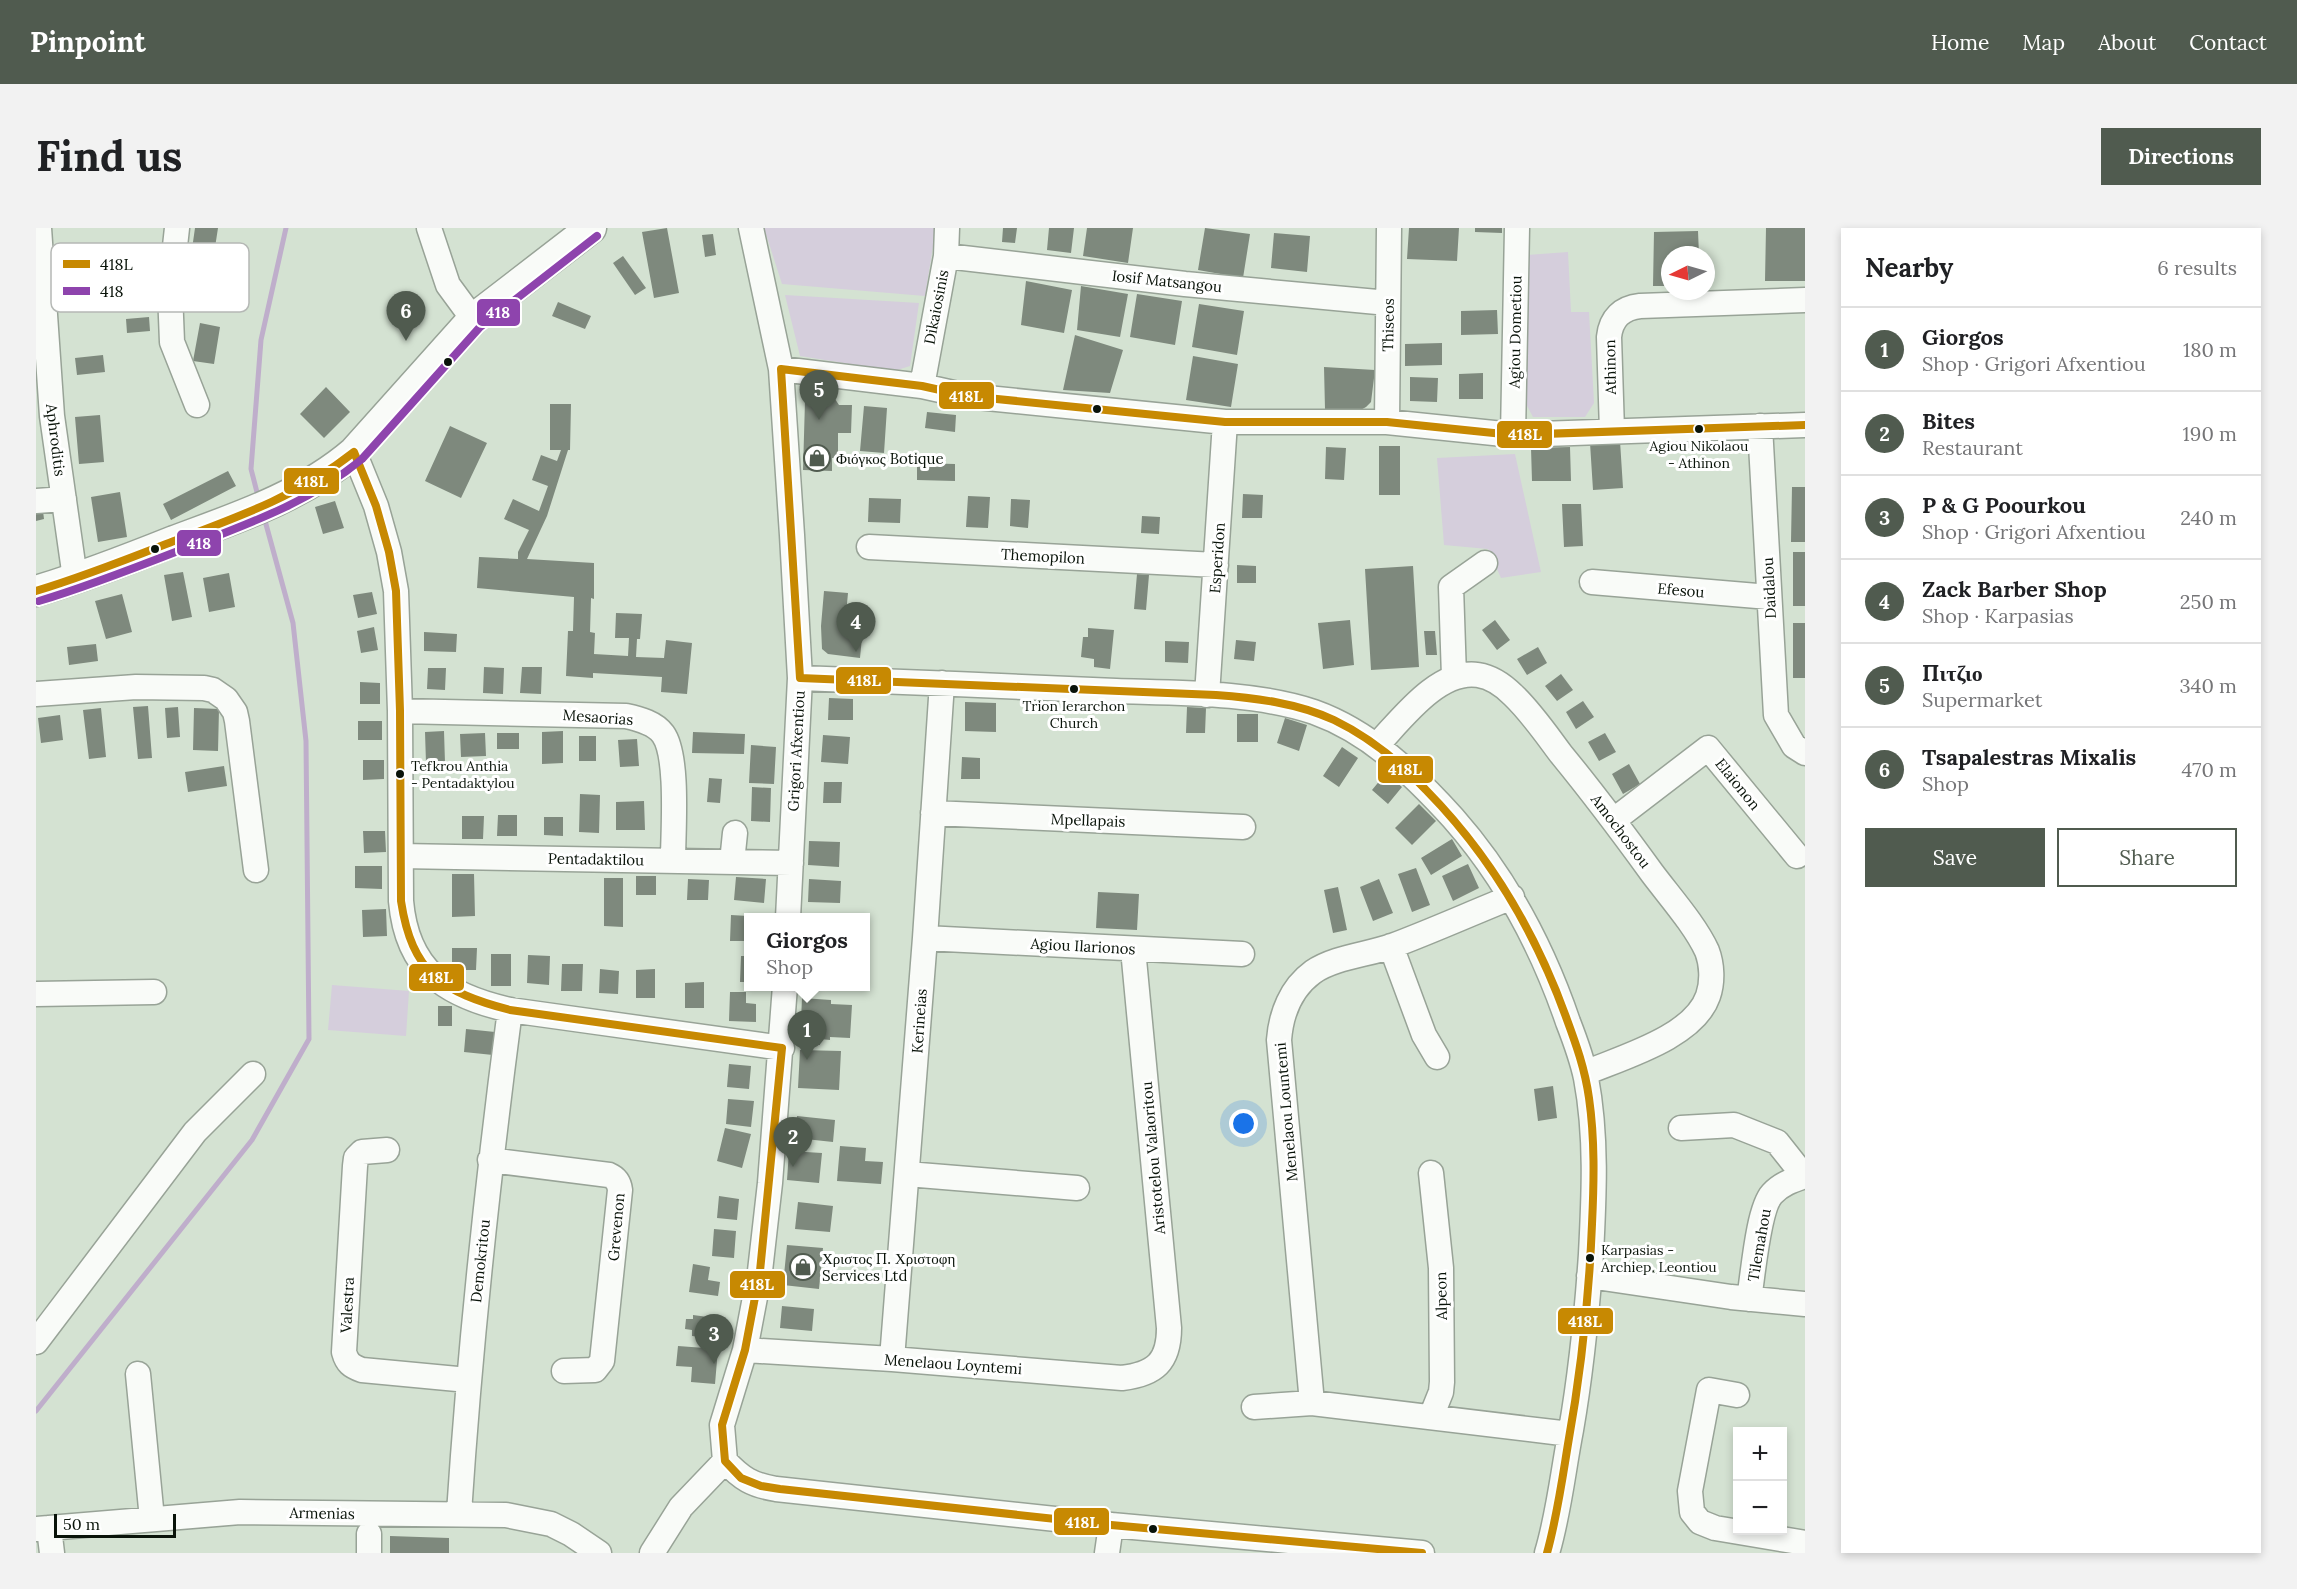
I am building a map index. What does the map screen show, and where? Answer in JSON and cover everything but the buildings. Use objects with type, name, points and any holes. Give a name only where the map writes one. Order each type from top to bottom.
[{"type":"main road","points":[[36,591],[221,524],[301,488],[332,469],[354,452],[473,319],[591,228]]},
{"type":"street","name":"Aphroditis","points":[[39,228],[44,416],[64,499],[75,578]]},
{"type":"street","points":[[175,243],[177,228]]},
{"type":"street","points":[[429,228],[448,285],[473,319]]},
{"type":"street","name":"Grigori Afxentiou","points":[[751,228],[781,369],[800,678],[788,913]]},
{"type":"street","name":"Dikaiosinis","points":[[921,386],[946,256],[947,228]]},
{"type":"street","name":"Thiseos","points":[[1387,422],[1389,228]]},
{"type":"street","name":"Agiou Dometiou","points":[[1513,435],[1517,228]]},
{"type":"street","name":"Iosif Matsangou","points":[[946,256],[1185,284],[1388,303]]},
{"type":"street","name":"Athinon","points":[[1612,431],[1609,337],[1612,322],[1620,313],[1640,306],[1805,300]]},
{"type":"street","points":[[171,312],[172,342],[197,405]]},
{"type":"street","points":[[781,369],[921,386],[967,396],[1225,422],[1387,422],[1513,435],[1805,425]]},
{"type":"street","name":"Esperidon","points":[[1207,694],[1225,422]]},
{"type":"street","name":"Daidalou","points":[[1760,426],[1776,715],[1800,749]]},
{"type":"street","points":[[354,452],[376,506],[389,552],[396,591],[402,916],[405,932],[417,957],[437,981],[449,990],[488,1005],[782,1048]]},
{"type":"street","points":[[36,501],[64,499]]},
{"type":"street","name":"Themopilon","points":[[869,547],[1216,565]]},
{"type":"street","points":[[1377,745],[1428,693],[1454,677],[1451,587],[1485,563]]},
{"type":"street","name":"Efesou","points":[[1592,582],[1769,597]]},
{"type":"street","name":"Amochostou","points":[[1454,677],[1468,674],[1479,675],[1496,682],[1511,693],[1614,820],[1702,942],[1711,968],[1711,982],[1703,1007],[1685,1027],[1671,1036],[1585,1073]]},
{"type":"street","points":[[800,678],[1207,694],[1299,707],[1332,720],[1377,745],[1430,794],[1460,826],[1488,860],[1528,924],[1549,972],[1585,1073],[1589,1098],[1594,1178],[1589,1276],[1580,1372],[1557,1513],[1547,1553]]},
{"type":"street","name":"Kerineias","points":[[892,1359],[925,938],[942,683]]},
{"type":"street","points":[[36,694],[152,686],[204,688],[221,695],[231,706],[237,721],[256,870]]},
{"type":"street","name":"Mesaorias","points":[[400,711],[626,716],[653,725],[662,732],[667,740],[672,762],[673,860]]},
{"type":"street","name":"Elaionon","points":[[1614,820],[1708,748],[1797,856]]},
{"type":"street","name":"Mpellapais","points":[[933,813],[1243,827]]},
{"type":"street","points":[[732,861],[735,833]]},
{"type":"street","name":"Pentadaktilou","points":[[401,856],[791,863]]},
{"type":"street","name":"Menelaou Lountemi","points":[[1312,1403],[1279,1040],[1280,1025],[1289,1001],[1297,988],[1314,971],[1391,946],[1512,897]]},
{"type":"street","name":"Agiou Ilarionos","points":[[925,938],[1242,954]]},
{"type":"street","points":[[1391,946],[1424,1035],[1437,1057]]},
{"type":"street","name":"Aristotelou Valaoritou","points":[[1133,949],[1169,1328],[1167,1350],[1158,1365]]},
{"type":"street","points":[[785,991],[782,1048],[760,1271],[745,1350],[722,1425],[725,1461],[741,1478],[769,1488],[1111,1525],[1422,1553]]},
{"type":"street","points":[[36,994],[154,992]]},
{"type":"street","name":"Demokritou","points":[[459,1513],[468,1380],[490,1160],[510,1010]]},
{"type":"street","points":[[36,1342],[195,1132],[253,1074]]},
{"type":"street","points":[[1681,1128],[1734,1125],[1777,1142],[1804,1176]]},
{"type":"street","name":"Valestra","points":[[387,1150],[362,1152],[355,1166],[344,1352],[347,1361],[353,1367],[362,1370],[468,1380]]},
{"type":"street","name":"Grevenon","points":[[490,1160],[609,1175],[619,1184],[602,1361],[595,1370],[564,1371]]},
{"type":"street","name":"Alpeon","points":[[1431,1173],[1441,1268],[1442,1382],[1441,1392],[1431,1417]]},
{"type":"street","points":[[907,1174],[1077,1188]]},
{"type":"street","name":"Tilemahou","points":[[1749,1299],[1764,1207],[1773,1192],[1804,1176]]},
{"type":"street","points":[[1589,1276],[1749,1299],[1805,1304]]},
{"type":"street","name":"Menelaou Loyntemi","points":[[745,1350],[892,1359],[1122,1378],[1141,1375],[1158,1365]]},
{"type":"street","points":[[138,1374],[152,1519]]},
{"type":"street","points":[[1737,1395],[1708,1390],[1690,1491],[1692,1512],[1701,1522],[1715,1528],[1805,1543]]},
{"type":"street","points":[[1254,1407],[1312,1403],[1570,1434]]},
{"type":"street","points":[[652,1553],[681,1507],[725,1461]]},
{"type":"street","name":"Armenias","points":[[43,1528],[240,1512],[506,1515],[551,1524],[599,1553]]},
{"type":"street","points":[[1107,1553],[1111,1525]]},
{"type":"street","points":[[43,1528],[52,1553]]},
{"type":"shaded area","points":[[764,228],[936,228],[925,296],[782,284]]},
{"type":"shaded area","points":[[1568,252],[1571,312],[1589,312],[1594,403],[1585,417],[1533,417],[1525,402],[1527,255]]},
{"type":"shaded area","points":[[785,295],[919,303],[910,366],[894,371],[800,356]]},
{"type":"shaded area","points":[[1515,454],[1541,572],[1501,578],[1488,549],[1444,545],[1437,458]]},
{"type":"shaded area","points":[[332,985],[409,991],[406,1036],[328,1030]]},
{"type":"waterway","points":[[259,500],[251,469],[261,340],[286,228]]},
{"type":"waterway","points":[[36,1411],[252,1140],[309,1039],[306,741],[293,623],[264,517]]},
{"type":"transit line","name":"418","points":[[39,601],[74,590],[250,523],[297,501],[341,475],[362,459],[480,327],[597,236]]},
{"type":"transit line","name":"418L","points":[[1547,1553],[1561,1485],[1584,1335],[1593,1208],[1592,1130],[1589,1098],[1580,1057],[1554,985],[1525,925],[1490,868],[1449,815],[1406,770],[1359,734],[1334,720],[1306,709],[1261,700],[1216,695],[800,678],[781,369],[922,386],[967,396],[1225,422],[1387,422],[1513,435],[1805,425]]},
{"type":"transit line","name":"418L","points":[[36,591],[123,561],[268,504],[312,481],[354,452],[376,506],[389,552],[396,591],[400,711],[401,901],[406,926],[422,962],[434,976],[449,987],[466,996],[510,1010],[782,1048],[760,1271],[745,1350],[722,1425],[725,1461],[741,1478],[761,1486],[780,1489],[1111,1525],[1422,1553]]},
{"type":"place","name":"Tsapalestras Mixalis","points":[[406,341]]},
{"type":"place","name":"Πιτζιο","points":[[819,420]]},
{"type":"place","name":"Agiou Nikolaou - Athinon","points":[[1699,429]]},
{"type":"place","name":"Φιόγκος Botique","points":[[817,458]]},
{"type":"place","name":"Zack Barber Shop","points":[[856,652]]},
{"type":"place","name":"Trion Ierarchon Church","points":[[1074,689]]},
{"type":"place","name":"Tefkrou Anthia - Pentadaktylou","points":[[400,774]]},
{"type":"place","name":"Giorgos","points":[[807,1060]]},
{"type":"place","name":"Bites","points":[[793,1167]]},
{"type":"place","name":"Karpasias - Archiep. Leontiou","points":[[1590,1258]]},
{"type":"place","name":"Χριστος Π. Χριστοφη Services Ltd","points":[[803,1267]]},
{"type":"place","name":"P & G Poourkou","points":[[714,1364]]}]
